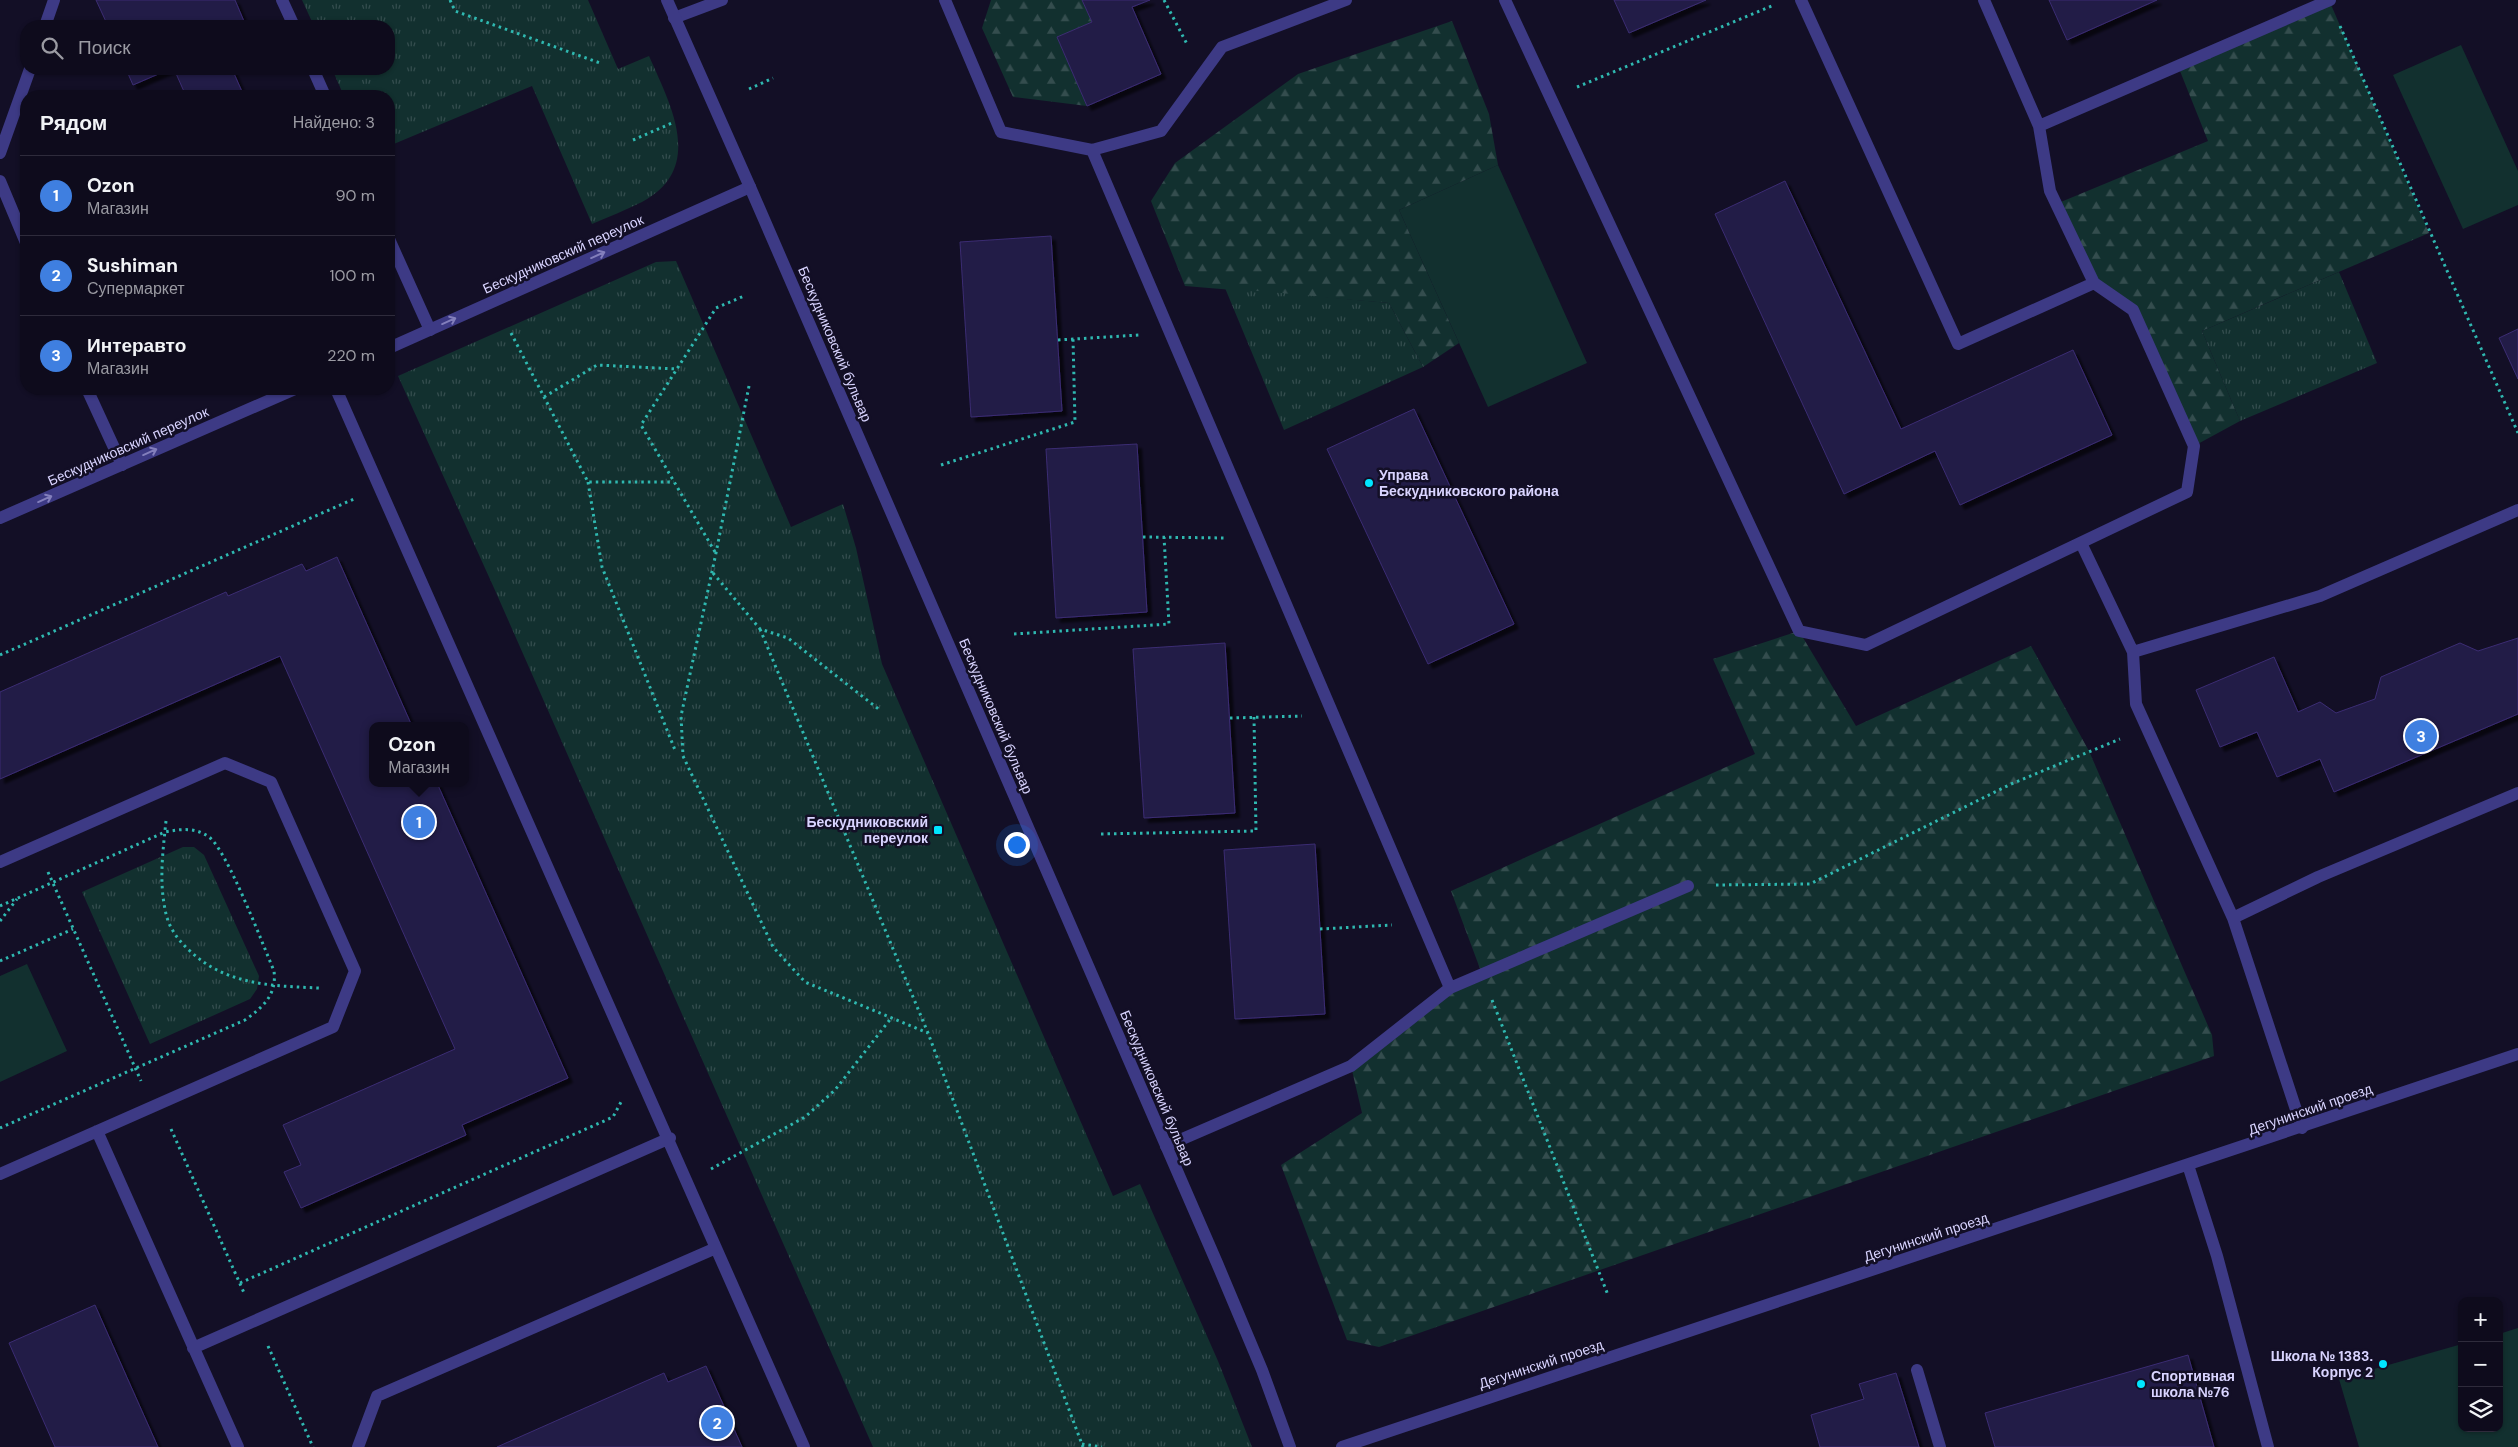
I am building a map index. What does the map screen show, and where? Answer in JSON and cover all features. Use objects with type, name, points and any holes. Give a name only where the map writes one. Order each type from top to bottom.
[{"type":"street","points":[[47,20],[54,0]]},
{"type":"street","points":[[282,0],[291,20]]},
{"type":"street","name":"Бескудниковский бульвар","points":[[666,0],[750,187],[1166,1146],[1262,1370],[1290,1447]]},
{"type":"street","points":[[674,18],[722,0]]},
{"type":"street","points":[[945,0],[1002,132],[1092,150],[1161,131],[1222,48],[1346,0]]},
{"type":"street","points":[[1506,0],[1799,631],[1866,645],[2187,492],[2194,446],[2133,310],[2094,283],[2050,191],[2039,126],[1984,0]]},
{"type":"street","points":[[1801,0],[1958,344],[2094,283]]},
{"type":"street","points":[[2039,126],[2329,0]]},
{"type":"street","points":[[22,90],[28,75]]},
{"type":"street","points":[[316,75],[322,90]]},
{"type":"street","points":[[0,153],[20,97]]},
{"type":"street","points":[[1092,150],[1450,988]]},
{"type":"street","points":[[0,181],[20,229]]},
{"type":"street","name":"Бескудниковский переулок","points":[[395,345],[750,187]]},
{"type":"street","points":[[395,252],[430,330]]},
{"type":"street","points":[[91,395],[122,465]]},
{"type":"street","name":"Бескудниковский переулок","points":[[0,518],[281,395]]},
{"type":"street","points":[[339,395],[670,1138],[716,1248],[804,1447]]},
{"type":"street","points":[[2133,652],[2320,596],[2518,510]]},
{"type":"street","points":[[2081,543],[2133,652],[2136,704],[2233,918],[2302,1128]]},
{"type":"street","points":[[0,862],[225,763],[271,782],[355,971],[333,1027],[0,1174]]},
{"type":"street","points":[[2233,918],[2318,876],[2518,793]]},
{"type":"street","points":[[1166,1146],[1351,1066],[1450,988],[1688,886]]},
{"type":"street","name":"Дегунинский проезд","points":[[1342,1447],[2302,1128],[2518,1054]]},
{"type":"street","points":[[97,1131],[238,1447]]},
{"type":"street","points":[[193,1348],[670,1138]]},
{"type":"street","points":[[2188,1165],[2217,1256],[2268,1447]]},
{"type":"street","points":[[358,1447],[377,1396],[716,1248]]},
{"type":"street","points":[[1917,1370],[1940,1447]]},
{"type":"path","points":[[450,0],[455,11],[600,63]]},
{"type":"path","points":[[1164,0],[1202,75]]},
{"type":"path","points":[[2329,0],[2518,433]]},
{"type":"path","points":[[1551,97],[1779,4]]},
{"type":"path","points":[[749,89],[773,78]]},
{"type":"path","points":[[633,140],[672,123]]},
{"type":"path","points":[[716,553],[641,426],[716,308],[744,296]]},
{"type":"path","points":[[511,333],[588,482],[602,567],[675,750]]},
{"type":"path","points":[[1058,340],[1170,333]]},
{"type":"path","points":[[941,465],[1075,422],[1073,339]]},
{"type":"path","points":[[544,397],[597,365],[677,369]]},
{"type":"path","points":[[749,386],[681,716],[683,756],[773,947],[805,982],[928,1032]]},
{"type":"path","points":[[0,655],[361,496],[378,482]]},
{"type":"path","points":[[588,482],[674,482]]},
{"type":"path","points":[[1143,537],[1258,538]]},
{"type":"path","points":[[1014,634],[1169,624],[1164,537]]},
{"type":"path","points":[[712,572],[760,629],[928,1032],[1082,1446],[1102,1447]]},
{"type":"path","points":[[760,629],[788,638],[881,711]]},
{"type":"path","points":[[1230,718],[1334,716]]},
{"type":"path","points":[[1101,834],[1256,831],[1254,717]]},
{"type":"path","points":[[1688,886],[1810,884],[2011,784],[2147,728]]},
{"type":"path","points":[[168,788],[163,888],[169,926],[179,940],[197,957],[239,980],[274,986],[348,989]]},
{"type":"path","points":[[0,906],[165,832],[183,828],[199,831],[220,847],[274,971],[272,993],[262,1007],[245,1020],[0,1128]]},
{"type":"path","points":[[36,846],[135,1068],[156,1105],[240,1283],[313,1447]]},
{"type":"path","points":[[0,920],[18,898]]},
{"type":"path","points":[[1320,928],[1423,924]]},
{"type":"path","points":[[0,961],[73,928]]},
{"type":"path","points":[[1482,974],[1608,1295]]},
{"type":"path","points":[[689,1182],[805,1117],[835,1090],[892,1017]]},
{"type":"path","points":[[240,1283],[613,1117],[623,1097]]},
{"type":"green space","points":[[302,0],[588,0],[618,69],[649,56],[673,114],[678,154],[673,172],[662,188],[642,202],[592,224],[532,86],[395,143],[395,90],[341,90],[335,75],[395,75],[395,20],[311,20]]},
{"type":"green space","points":[[991,0],[1082,0],[1092,22],[1057,37],[1087,106],[1013,97],[982,28]]},
{"type":"green space","points":[[2329,0],[2429,233],[2202,331],[2240,421],[2194,446],[2133,310],[2094,283],[2056,204],[2208,141],[2178,66]]},
{"type":"green space","points":[[1452,21],[1489,114],[1498,165],[1399,210],[1459,343],[1423,367],[1389,303],[1185,286],[1151,201],[1175,163],[1298,74]]},
{"type":"green space","points":[[2461,45],[2518,171],[2518,205],[2463,229],[2393,75]]},
{"type":"green space","points":[[1498,165],[1587,363],[1488,407],[1399,210]]},
{"type":"green space","points":[[676,261],[791,527],[843,504],[856,548],[882,664],[1113,1196],[1140,1184],[1218,1361],[1252,1447],[873,1447],[494,588],[398,376],[656,262]]},
{"type":"green space","points":[[2339,272],[2377,363],[2240,421],[2202,331]]},
{"type":"green space","points":[[1225,288],[1389,303],[1423,367],[1284,430]]},
{"type":"green space","points":[[1799,631],[1856,726],[2031,646],[2089,751],[2212,1035],[2214,1056],[1379,1347],[1347,1340],[1281,1165],[1362,1113],[1351,1066],[1450,988],[1482,974],[1451,891],[1755,754],[1713,659]]},
{"type":"green space","points":[[183,847],[194,847],[204,855],[259,976],[257,989],[250,999],[150,1044],[82,892]]},
{"type":"green space","points":[[27,964],[67,1051],[0,1082],[0,976]]},
{"type":"green space","points":[[2518,1328],[2518,1447],[2359,1447],[2339,1379],[2458,1345],[2458,1432],[2503,1432],[2503,1333]]},
{"type":"building","points":[[96,0],[235,0],[243,20],[105,20]]},
{"type":"building","points":[[1082,0],[1150,0],[1132,7],[1161,74],[1087,106],[1057,37],[1092,22]]},
{"type":"building","points":[[1614,0],[1706,0],[1629,33]]},
{"type":"building","points":[[2049,0],[2157,0],[2067,40]]},
{"type":"building","points":[[129,75],[156,75],[133,85]]},
{"type":"building","points":[[177,75],[235,75],[241,90],[183,90]]},
{"type":"building","points":[[1785,181],[1901,429],[2073,350],[2112,435],[1960,505],[1935,451],[1844,494],[1715,214]]},
{"type":"building","points":[[1051,236],[1062,411],[971,417],[960,242]]},
{"type":"building","points":[[2518,329],[2518,379],[2499,338]]},
{"type":"building","points":[[1414,409],[1514,624],[1428,664],[1327,449]]},
{"type":"building","points":[[1137,444],[1147,612],[1056,618],[1046,449]]},
{"type":"building","points":[[337,557],[410,722],[369,722],[369,787],[439,787],[568,1078],[462,1125],[466,1135],[301,1208],[284,1172],[301,1165],[283,1125],[455,1049],[280,656],[0,779],[0,692],[226,592],[228,596],[302,564],[306,571]]},
{"type":"building","points":[[2518,638],[2518,714],[2334,792],[2320,759],[2277,777],[2257,732],[2220,747],[2196,690],[2274,657],[2298,712],[2320,702],[2336,713],[2375,699],[2381,677],[2460,643],[2478,651]]},
{"type":"building","points":[[1225,643],[1235,813],[1144,818],[1133,649]]},
{"type":"building","points":[[1315,844],[1325,1014],[1235,1019],[1224,850]]},
{"type":"building","points":[[95,1305],[158,1447],[55,1447],[9,1343]]},
{"type":"building","name":"Спортивная школа №76","points":[[2188,1355],[2214,1447],[1995,1447],[1985,1413]]},
{"type":"building","points":[[706,1366],[742,1447],[497,1447],[664,1373],[668,1382]]},
{"type":"building","points":[[1896,1373],[1919,1447],[1820,1447],[1811,1415],[1864,1399],[1859,1384]]},
{"type":"place","name":"Управа Бескудниковского района","points":[[1369,483]]},
{"type":"place","name":"Интеравто","points":[[2421,736]]},
{"type":"place","name":"Ozon","points":[[419,822]]},
{"type":"place","name":"Бескудниковский переулок","points":[[938,830]]},
{"type":"place","name":"Школа № 1383. Корпус 2","points":[[2383,1364]]},
{"type":"place","name":"Спортивная школа №76","points":[[2141,1384]]},
{"type":"place","name":"Sushiman","points":[[717,1423]]}]
